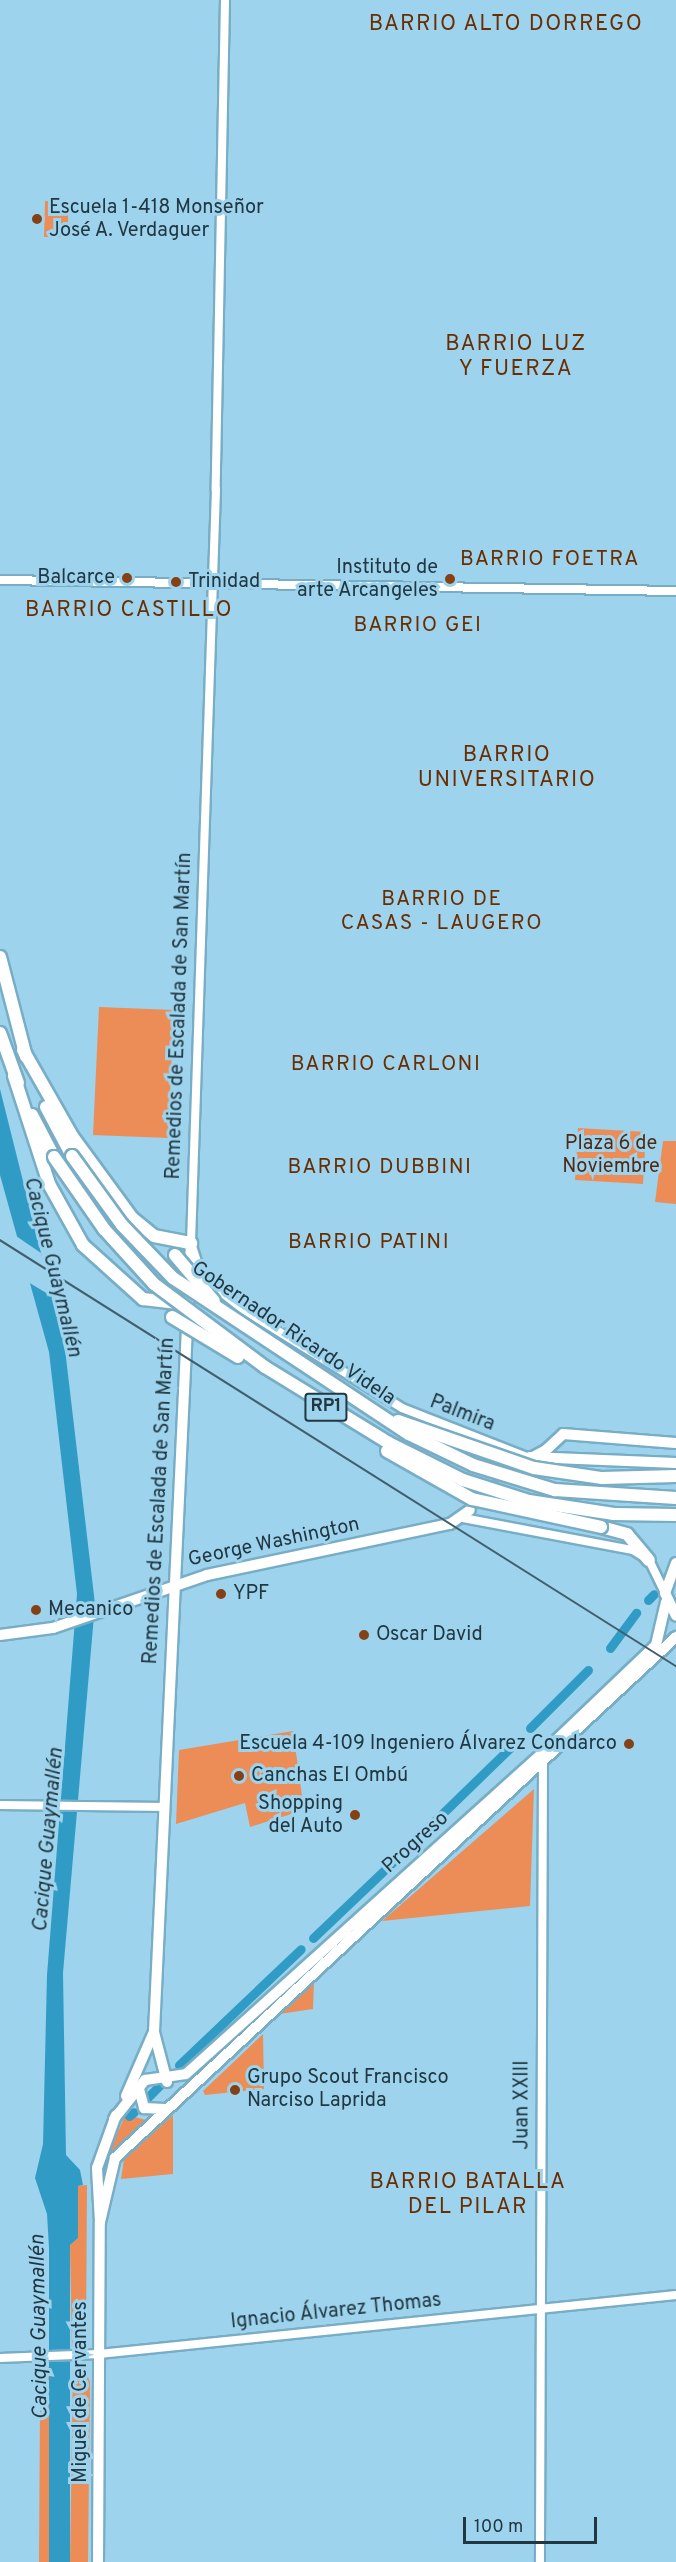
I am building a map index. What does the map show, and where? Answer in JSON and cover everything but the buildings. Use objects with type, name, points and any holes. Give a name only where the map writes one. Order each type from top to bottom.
[{"type":"highway","name":"Gobernador Ricardo Videla","points":[[0,957],[23,1050],[72,1156],[156,1263],[253,1335],[434,1448],[533,1484],[605,1497],[676,1498]]},
{"type":"highway","name":"Gobernador Ricardo Videla","points":[[0,1033],[14,1076],[54,1157],[104,1229],[154,1284],[318,1402],[420,1461],[483,1488],[576,1510],[676,1515]]},
{"type":"highway","points":[[23,1050],[72,1136],[132,1218],[154,1236],[191,1243]]},
{"type":"highway","points":[[14,1076],[49,1184],[83,1245],[143,1299],[188,1304]]},
{"type":"highway","points":[[175,1255],[197,1285],[253,1335]]},
{"type":"highway","points":[[172,1317],[318,1402],[415,1470],[472,1499],[627,1534],[649,1560]]},
{"type":"highway","points":[[366,1407],[514,1464],[602,1478],[676,1476]]},
{"type":"main road","name":"Remedios de Escalada de San Martín","points":[[169,2106],[154,2032],[191,1243]]},
{"type":"main road","points":[[507,1471],[527,1457],[546,1450],[554,1436],[676,1443]]},
{"type":"main road","name":"Palmira","points":[[527,1457],[676,1463]]},
{"type":"main road","name":"George Washington","points":[[0,1635],[34,1632],[175,1584],[466,1514]]},
{"type":"main road","name":"Progreso","points":[[140,2086],[163,2078],[186,2074],[540,1761],[656,1645],[664,1594],[676,1563]]},
{"type":"main road","points":[[664,1594],[676,1616]]},
{"type":"main road","name":"Progreso","points":[[169,2106],[676,1637]]},
{"type":"main road","name":"Remedios de Escalada de San Martín","points":[[103,2144],[139,2070],[154,2032]]},
{"type":"main road","points":[[139,2070],[144,2108],[169,2106]]},
{"type":"main road","points":[[114,2120],[140,2086]]},
{"type":"main road","name":"Miguel de Cervantes","points":[[100,2222],[115,2158],[169,2106]]},
{"type":"main road","name":"Miguel de Cervantes","points":[[98,2562],[100,2222],[96,2181],[103,2144]]},
{"type":"street","name":"Remedios de Escalada de San Martín","points":[[191,1243],[213,586],[225,0]]},
{"type":"street","points":[[0,580],[213,586],[676,591]]},
{"type":"street","name":"Palmira","points":[[191,1243],[202,1277],[244,1310],[402,1408],[527,1457]]},
{"type":"street","points":[[466,1514],[615,1544],[649,1560],[664,1594]]},
{"type":"street","name":"Juan XXIII","points":[[540,1761],[540,2562]]},
{"type":"street","points":[[0,1805],[76,1804],[163,1807]]},
{"type":"street","name":"Ignacio Álvarez Thomas","points":[[0,2358],[99,2354],[676,2295]]},
{"type":"green space","points":[[45,201],[68,201],[68,237],[44,237]]},
{"type":"green space","points":[[99,1007],[174,1010],[168,1138],[93,1135]]},
{"type":"green space","name":"Plaza 6 de Noviembre","points":[[578,1128],[646,1132],[643,1184],[575,1180]]},
{"type":"green space","points":[[663,1141],[676,1141],[676,1204],[655,1202]]},
{"type":"green space","name":"Canchas El Ombú","points":[[293,1731],[304,1810],[250,1827],[245,1803],[176,1824],[179,1750]]},
{"type":"green space","points":[[534,1789],[530,1906],[382,1921]]},
{"type":"green space","points":[[314,1981],[313,2009],[279,2014]]},
{"type":"green space","points":[[263,2034],[264,2089],[205,2095],[203,2091]]},
{"type":"green space","points":[[130,2105],[127,2115],[146,2120],[112,2152],[102,2177],[101,2169]]},
{"type":"green space","points":[[173,2115],[173,2174],[121,2179],[124,2159]]},
{"type":"green space","points":[[87,2185],[86,2338],[72,2350],[70,2245],[78,2238],[78,2186]]},
{"type":"green space","points":[[73,2365],[84,2367],[90,2382],[88,2562],[70,2562]]},
{"type":"green space","points":[[51,2366],[49,2562],[39,2562],[40,2408],[43,2370]]},
{"type":"water","points":[[0,1089],[65,1349],[95,1604],[63,1973],[66,2155],[80,2170],[83,2185],[78,2186],[78,2238],[70,2245],[70,2562],[49,2562],[49,2248],[47,2214],[35,2178],[43,2144],[47,1975],[77,1594],[49,1352],[0,1175]]},
{"type":"pier","points":[[16,1236],[41,1253],[53,1297],[28,1282]]},
{"type":"waterway","points":[[648,1600],[654,1594]]},
{"type":"waterway","points":[[610,1648],[636,1613]]},
{"type":"waterway","points":[[530,1728],[588,1670]]},
{"type":"waterway","points":[[412,1843],[517,1741]]},
{"type":"waterway","points":[[313,1938],[397,1858]]},
{"type":"waterway","points":[[179,2065],[301,1949]]},
{"type":"waterway","points":[[145,2100],[160,2085]]},
{"type":"waterway","points":[[129,2116],[134,2112]]},
{"type":"tunnel","points":[[470,1510],[507,1471]]},
{"type":"tram line","points":[[0,1240],[676,1666]]},
{"type":"place","name":"Escuela 1-418 Monseñor José A. Verdaguer","points":[[37,219]]},
{"type":"place","name":"Balcarce","points":[[127,578]]},
{"type":"place","name":"Instituto de arte Arcangeles","points":[[450,579]]},
{"type":"place","name":"Trinidad","points":[[176,582]]},
{"type":"place","name":"YPF","points":[[221,1594]]},
{"type":"place","name":"Mecanico","points":[[36,1610]]},
{"type":"place","name":"Oscar David","points":[[364,1635]]},
{"type":"place","name":"Escuela 4-109 Ingeniero Álvarez Condarco","points":[[629,1744]]},
{"type":"place","name":"Canchas El Ombú","points":[[239,1776]]},
{"type":"place","name":"Shopping del Auto","points":[[355,1815]]},
{"type":"place","name":"Grupo Scout Francisco Narciso Laprida","points":[[235,2090]]},
{"type":"district","name":"BARRIO ALTO DORREGO","points":[[506,25]]},
{"type":"district","name":"BARRIO LUZ Y FUERZA","points":[[516,356]]},
{"type":"district","name":"BARRIO FOETRA","points":[[550,560]]},
{"type":"district","name":"BARRIO CASTILLO","points":[[129,611]]},
{"type":"district","name":"BARRIO GEI","points":[[418,626]]},
{"type":"district","name":"BARRIO UNIVERSITARIO","points":[[507,768]]},
{"type":"district","name":"BARRIO DE CASAS - LAUGERO","points":[[442,912]]},
{"type":"district","name":"BARRIO CARLONI","points":[[386,1065]]},
{"type":"district","name":"BARRIO DUBBINI","points":[[380,1168]]},
{"type":"district","name":"BARRIO PATINI","points":[[369,1243]]},
{"type":"district","name":"BARRIO BATALLA DEL PILAR","points":[[468,2194]]},
{"type":"water label","name":"Cacique Guaymallén","points":[[52,1267]]},
{"type":"water label","name":"Cacique Guaymallén","points":[[49,1840]]},
{"type":"water label","name":"Cacique Guaymallén","points":[[40,2327]]}]
